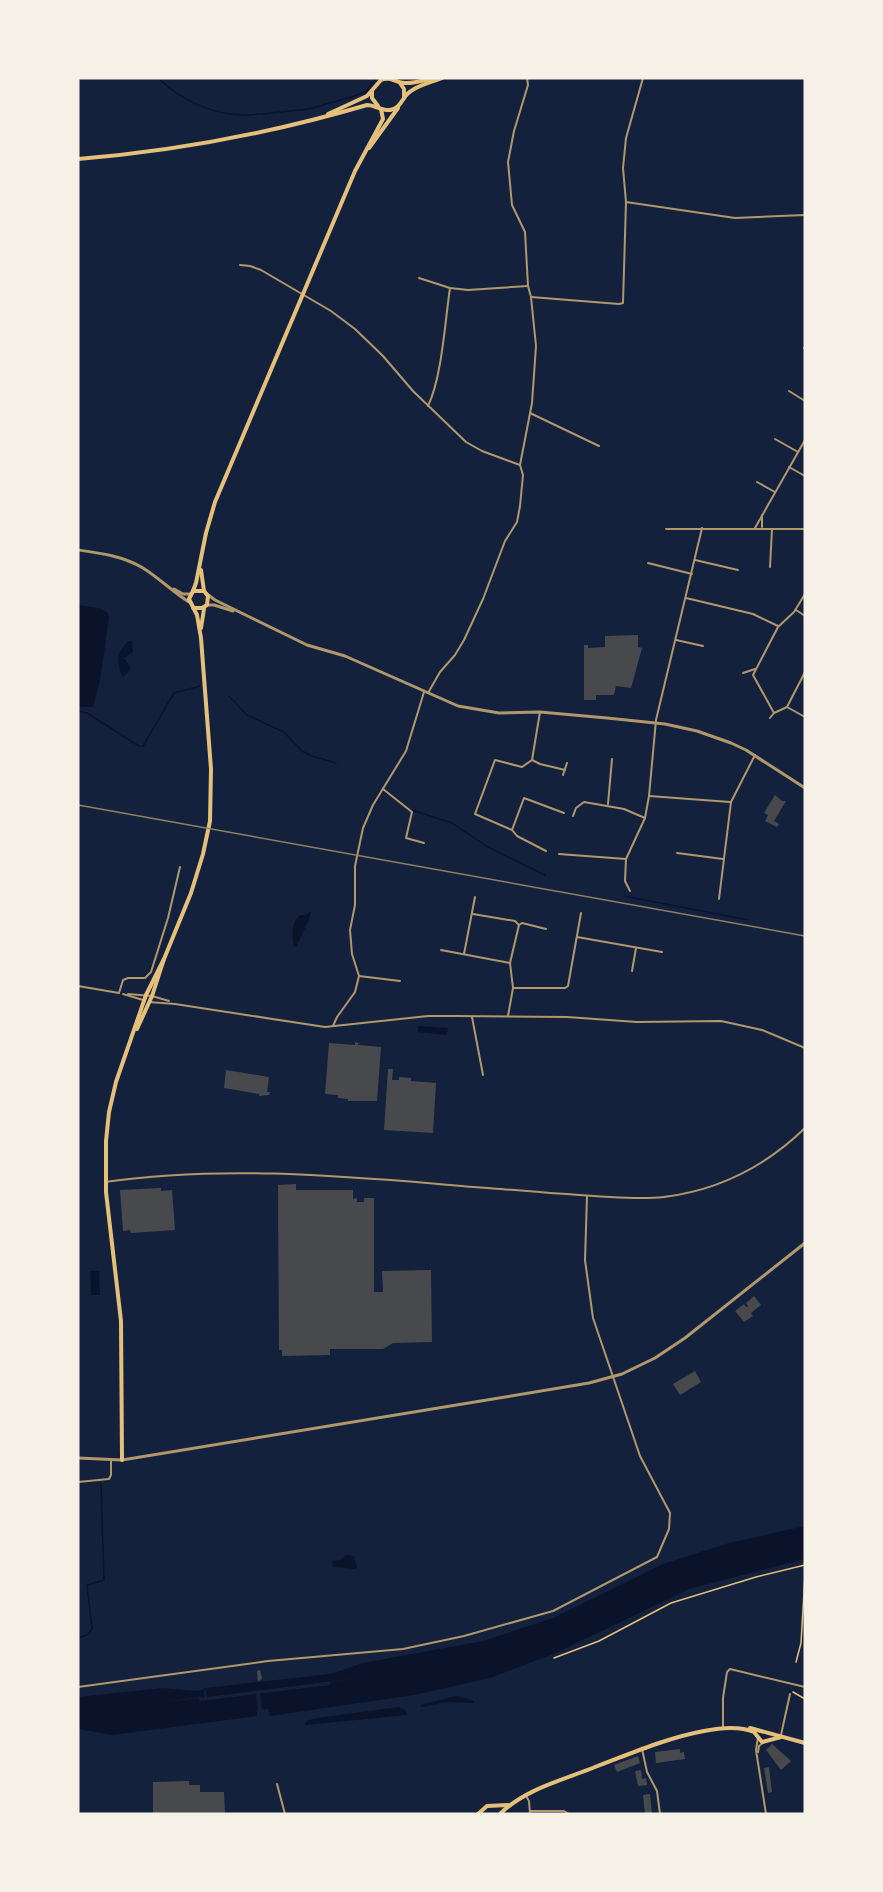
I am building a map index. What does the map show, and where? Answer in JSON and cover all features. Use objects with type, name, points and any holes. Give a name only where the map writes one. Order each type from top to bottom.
[{"type":"main road","points":[[319,118],[369,95],[376,83],[386,78],[411,83],[433,78]]},
{"type":"main road","points":[[360,161],[413,89],[442,78]]},
{"type":"main road","points":[[400,82],[404,89],[403,100]]},
{"type":"main road","points":[[201,638],[194,608],[189,602],[215,502],[360,161],[383,119],[372,98],[373,88]]},
{"type":"main road","points":[[78,159],[194,146],[259,133],[367,105],[387,110],[399,106]]},
{"type":"main road","points":[[119,1460],[121,1321],[105,1182],[106,1141],[109,1112],[116,1082],[191,893],[208,835],[212,769],[201,638],[202,615],[208,599],[201,584],[201,560]]},
{"type":"main road","points":[[192,592],[205,592]]},
{"type":"main road","points":[[194,608],[198,609],[206,605]]},
{"type":"main road","points":[[147,1001],[146,995],[164,959]]},
{"type":"main road","points":[[492,1806],[499,1814],[535,1790],[642,1749],[697,1732],[753,1728],[805,1743]]},
{"type":"main road","points":[[740,1729],[753,1731],[760,1741],[766,1742],[781,1737]]},
{"type":"main road","points":[[758,1737],[761,1732],[765,1732]]},
{"type":"main road","points":[[765,1732],[769,1736],[766,1742]]},
{"type":"main road","points":[[480,1813],[487,1806],[514,1803]]},
{"type":"street","points":[[333,1026],[355,992],[359,976],[350,938],[355,905],[355,866],[367,819],[405,751],[426,693],[464,640],[483,599],[505,541],[517,522],[523,483],[520,465],[530,413],[536,346],[528,286],[525,232],[512,205],[508,162],[527,78]]},
{"type":"street","points":[[531,297],[623,303],[626,202],[623,168],[626,138],[643,78]]},
{"type":"street","points":[[626,202],[735,218],[805,215]]},
{"type":"street","points":[[240,265],[261,270],[355,328],[458,436],[475,448],[520,465]]},
{"type":"street","points":[[419,278],[450,288],[468,290],[528,286]]},
{"type":"street","points":[[428,406],[442,348],[450,288]]},
{"type":"street","points":[[789,391],[805,401]]},
{"type":"street","points":[[530,413],[599,446]]},
{"type":"street","points":[[776,439],[798,452]]},
{"type":"street","points":[[755,528],[805,440]]},
{"type":"street","points":[[789,467],[805,476]]},
{"type":"street","points":[[757,482],[775,492]]},
{"type":"street","points":[[762,515],[763,528]]},
{"type":"street","points":[[630,891],[624,881],[626,859],[645,818],[656,720],[702,528]]},
{"type":"street","points":[[666,529],[805,529]]},
{"type":"street","points":[[770,567],[772,529]]},
{"type":"street","points":[[78,550],[106,554],[140,566],[189,602]]},
{"type":"street","points":[[695,560],[738,570]]},
{"type":"street","points":[[648,563],[692,574]]},
{"type":"street","points":[[169,587],[183,594],[192,592]]},
{"type":"street","points":[[205,592],[215,600],[307,645],[345,656],[458,706],[484,712],[540,712],[680,727],[714,736],[755,755],[805,788]]},
{"type":"street","points":[[774,713],[753,675],[778,627],[796,610],[805,594]]},
{"type":"street","points":[[686,598],[760,617],[778,627]]},
{"type":"street","points":[[206,605],[214,604],[246,615]]},
{"type":"street","points":[[796,610],[805,616]]},
{"type":"street","points":[[676,640],[703,646]]},
{"type":"street","points":[[743,673],[755,669]]},
{"type":"street","points":[[770,718],[774,713],[787,707],[805,672]]},
{"type":"street","points":[[787,707],[805,717]]},
{"type":"street","points":[[540,712],[532,760],[526,766],[495,760],[475,814],[512,830],[517,836],[546,851]]},
{"type":"street","points":[[720,899],[731,802],[755,755]]},
{"type":"street","points":[[608,805],[612,759]]},
{"type":"street","points":[[532,760],[565,770]]},
{"type":"street","points":[[563,775],[567,763]]},
{"type":"street","points":[[383,789],[412,812],[406,838],[424,843]]},
{"type":"street","points":[[649,796],[731,802]]},
{"type":"street","points":[[512,830],[524,798],[564,813]]},
{"type":"street","points":[[573,816],[576,808],[584,802],[624,808],[645,818]]},
{"type":"street","points":[[677,853],[723,859]]},
{"type":"street","points":[[560,854],[626,859]]},
{"type":"street","points":[[121,994],[123,980],[145,978],[155,963],[180,867]]},
{"type":"street","points":[[464,954],[475,897]]},
{"type":"street","points":[[513,988],[565,988],[568,986],[581,913]]},
{"type":"street","points":[[472,914],[515,921],[519,925]]},
{"type":"street","points":[[519,925],[522,923],[546,929]]},
{"type":"street","points":[[508,1016],[513,988],[510,963],[519,925]]},
{"type":"street","points":[[577,937],[662,952]]},
{"type":"street","points":[[632,971],[636,948]]},
{"type":"street","points":[[441,950],[510,963]]},
{"type":"street","points":[[359,976],[400,981]]},
{"type":"street","points":[[78,986],[147,1001],[296,1023],[333,1026],[428,1016],[567,1017],[637,1022],[721,1021],[762,1030],[804,1046]]},
{"type":"street","points":[[121,994],[152,996],[175,1004]]},
{"type":"street","points":[[472,1017],[483,1075]]},
{"type":"street","points":[[105,1182],[198,1174],[276,1173],[586,1196],[664,1197],[733,1179],[772,1156],[805,1128]]},
{"type":"street","points":[[78,1687],[268,1661],[403,1649],[464,1636],[553,1611],[654,1559],[661,1550],[669,1529],[670,1513],[640,1456],[593,1318],[585,1260],[586,1196]]},
{"type":"street","points":[[78,1458],[119,1460],[514,1396],[588,1383],[613,1376],[640,1366],[669,1349],[805,1243]]},
{"type":"street","points":[[78,1482],[109,1479],[111,1460]]},
{"type":"street","points":[[723,1729],[723,1698],[726,1675],[729,1670],[736,1669],[805,1687]]},
{"type":"street","points":[[781,1737],[790,1692]]},
{"type":"street","points":[[758,1737],[756,1746],[766,1814]]},
{"type":"street","points":[[757,1755],[759,1747],[766,1742]]},
{"type":"street","points":[[642,1749],[647,1772],[657,1791],[660,1814]]},
{"type":"street","points":[[277,1784],[285,1814]]},
{"type":"street","points":[[526,1796],[530,1812],[564,1811],[569,1814]]},
{"type":"path","points":[[555,1658],[599,1641],[671,1603],[755,1577],[805,1565]]},
{"type":"path","points":[[796,1662],[801,1645],[805,1575]]},
{"type":"path","points":[[790,1692],[805,1699]]},
{"type":"water","points":[[78,605],[99,608],[108,613],[109,618],[100,680],[93,707],[78,707]]},
{"type":"water","points":[[129,641],[132,641],[133,652],[124,658],[130,670],[123,677],[118,658]]},
{"type":"water","points":[[311,911],[310,918],[294,947],[293,926],[300,915]]},
{"type":"water","points":[[418,1026],[448,1028],[447,1035],[418,1032]]},
{"type":"water","points":[[90,1271],[99,1271],[100,1295],[91,1295]]},
{"type":"water","points":[[805,1526],[805,1559],[689,1589],[556,1653],[490,1678],[414,1695],[270,1716],[268,1709],[257,1710],[257,1716],[112,1735],[78,1729],[78,1697],[162,1688],[199,1691],[205,1688],[330,1674],[363,1663],[483,1641],[553,1618],[663,1564],[729,1543]],"holes":[[[330,1682],[330,1685],[200,1701],[202,1698]]]},
{"type":"water","points":[[346,1555],[354,1556],[357,1567],[355,1569],[333,1567],[332,1561],[340,1560]]},
{"type":"water","points":[[456,1696],[474,1701],[474,1703],[447,1702],[421,1707],[420,1705]]},
{"type":"water","points":[[398,1707],[404,1709],[408,1715],[305,1725],[306,1721],[317,1718]]},
{"type":"pier","points":[[383,1675],[330,1682],[330,1685],[260,1693],[262,1710],[258,1710],[256,1694],[200,1701],[199,1698],[147,1704],[201,1697],[205,1698],[205,1688],[207,1697]]},
{"type":"building","points":[[638,635],[638,647],[642,648],[631,688],[616,686],[614,695],[596,695],[596,700],[584,700],[584,645],[588,645],[588,648],[605,647],[605,636]]},
{"type":"building","points":[[775,795],[782,801],[786,801],[774,821],[779,824],[777,827],[765,821],[768,815],[764,813]]},
{"type":"building","points":[[355,1042],[359,1043],[358,1045],[381,1047],[377,1101],[348,1101],[348,1099],[338,1098],[338,1095],[325,1094],[329,1043],[355,1045]]},
{"type":"building","points":[[388,1069],[393,1069],[392,1080],[399,1080],[399,1077],[411,1078],[411,1081],[436,1083],[433,1133],[384,1130]]},
{"type":"building","points":[[226,1070],[269,1077],[267,1092],[270,1092],[269,1095],[259,1096],[259,1094],[224,1088]]},
{"type":"building","points":[[296,1184],[296,1190],[353,1190],[353,1199],[357,1198],[357,1202],[364,1202],[364,1198],[374,1198],[374,1292],[383,1292],[382,1271],[431,1270],[432,1342],[393,1343],[383,1349],[330,1349],[330,1355],[282,1356],[282,1350],[279,1350],[278,1185]]},
{"type":"building","points":[[161,1188],[161,1191],[172,1190],[175,1230],[131,1233],[130,1230],[123,1231],[120,1190]]},
{"type":"building","points":[[754,1296],[761,1305],[751,1313],[753,1316],[744,1322],[735,1311],[744,1304],[748,1306],[746,1303]]},
{"type":"building","points":[[695,1371],[701,1382],[680,1395],[673,1384]]},
{"type":"building","points":[[260,1670],[262,1679],[258,1681],[257,1671]]},
{"type":"building","points":[[772,1744],[791,1761],[781,1770],[766,1750]]},
{"type":"building","points":[[680,1749],[680,1753],[684,1752],[685,1759],[656,1763],[655,1752]]},
{"type":"building","points":[[638,1756],[640,1763],[617,1772],[614,1765]]},
{"type":"building","points":[[769,1767],[772,1792],[768,1793],[764,1768]]},
{"type":"building","points":[[641,1770],[642,1779],[646,1778],[647,1785],[638,1786],[635,1771]]},
{"type":"building","points":[[189,1781],[189,1785],[200,1785],[200,1792],[224,1792],[225,1814],[153,1814],[153,1782]]},
{"type":"building","points":[[650,1794],[652,1814],[645,1814],[643,1795]]},
{"type":"waterway","points":[[158,78],[180,95],[205,108],[232,114],[260,114]]},
{"type":"waterway","points":[[262,114],[309,109],[351,97],[366,92],[376,78]]},
{"type":"waterway","points":[[402,78],[407,78]]},
{"type":"waterway","points":[[78,711],[87,713],[139,746],[143,746],[174,693],[200,686]]},
{"type":"waterway","points":[[229,696],[247,715],[284,732],[302,751],[336,763]]},
{"type":"waterway","points":[[412,810],[452,823],[488,847],[545,875]]},
{"type":"waterway","points":[[624,896],[748,920]]},
{"type":"waterway","points":[[78,1638],[89,1634],[92,1629],[87,1585],[104,1580],[101,1484]]},
{"type":"railway","points":[[78,805],[805,936]]}]
